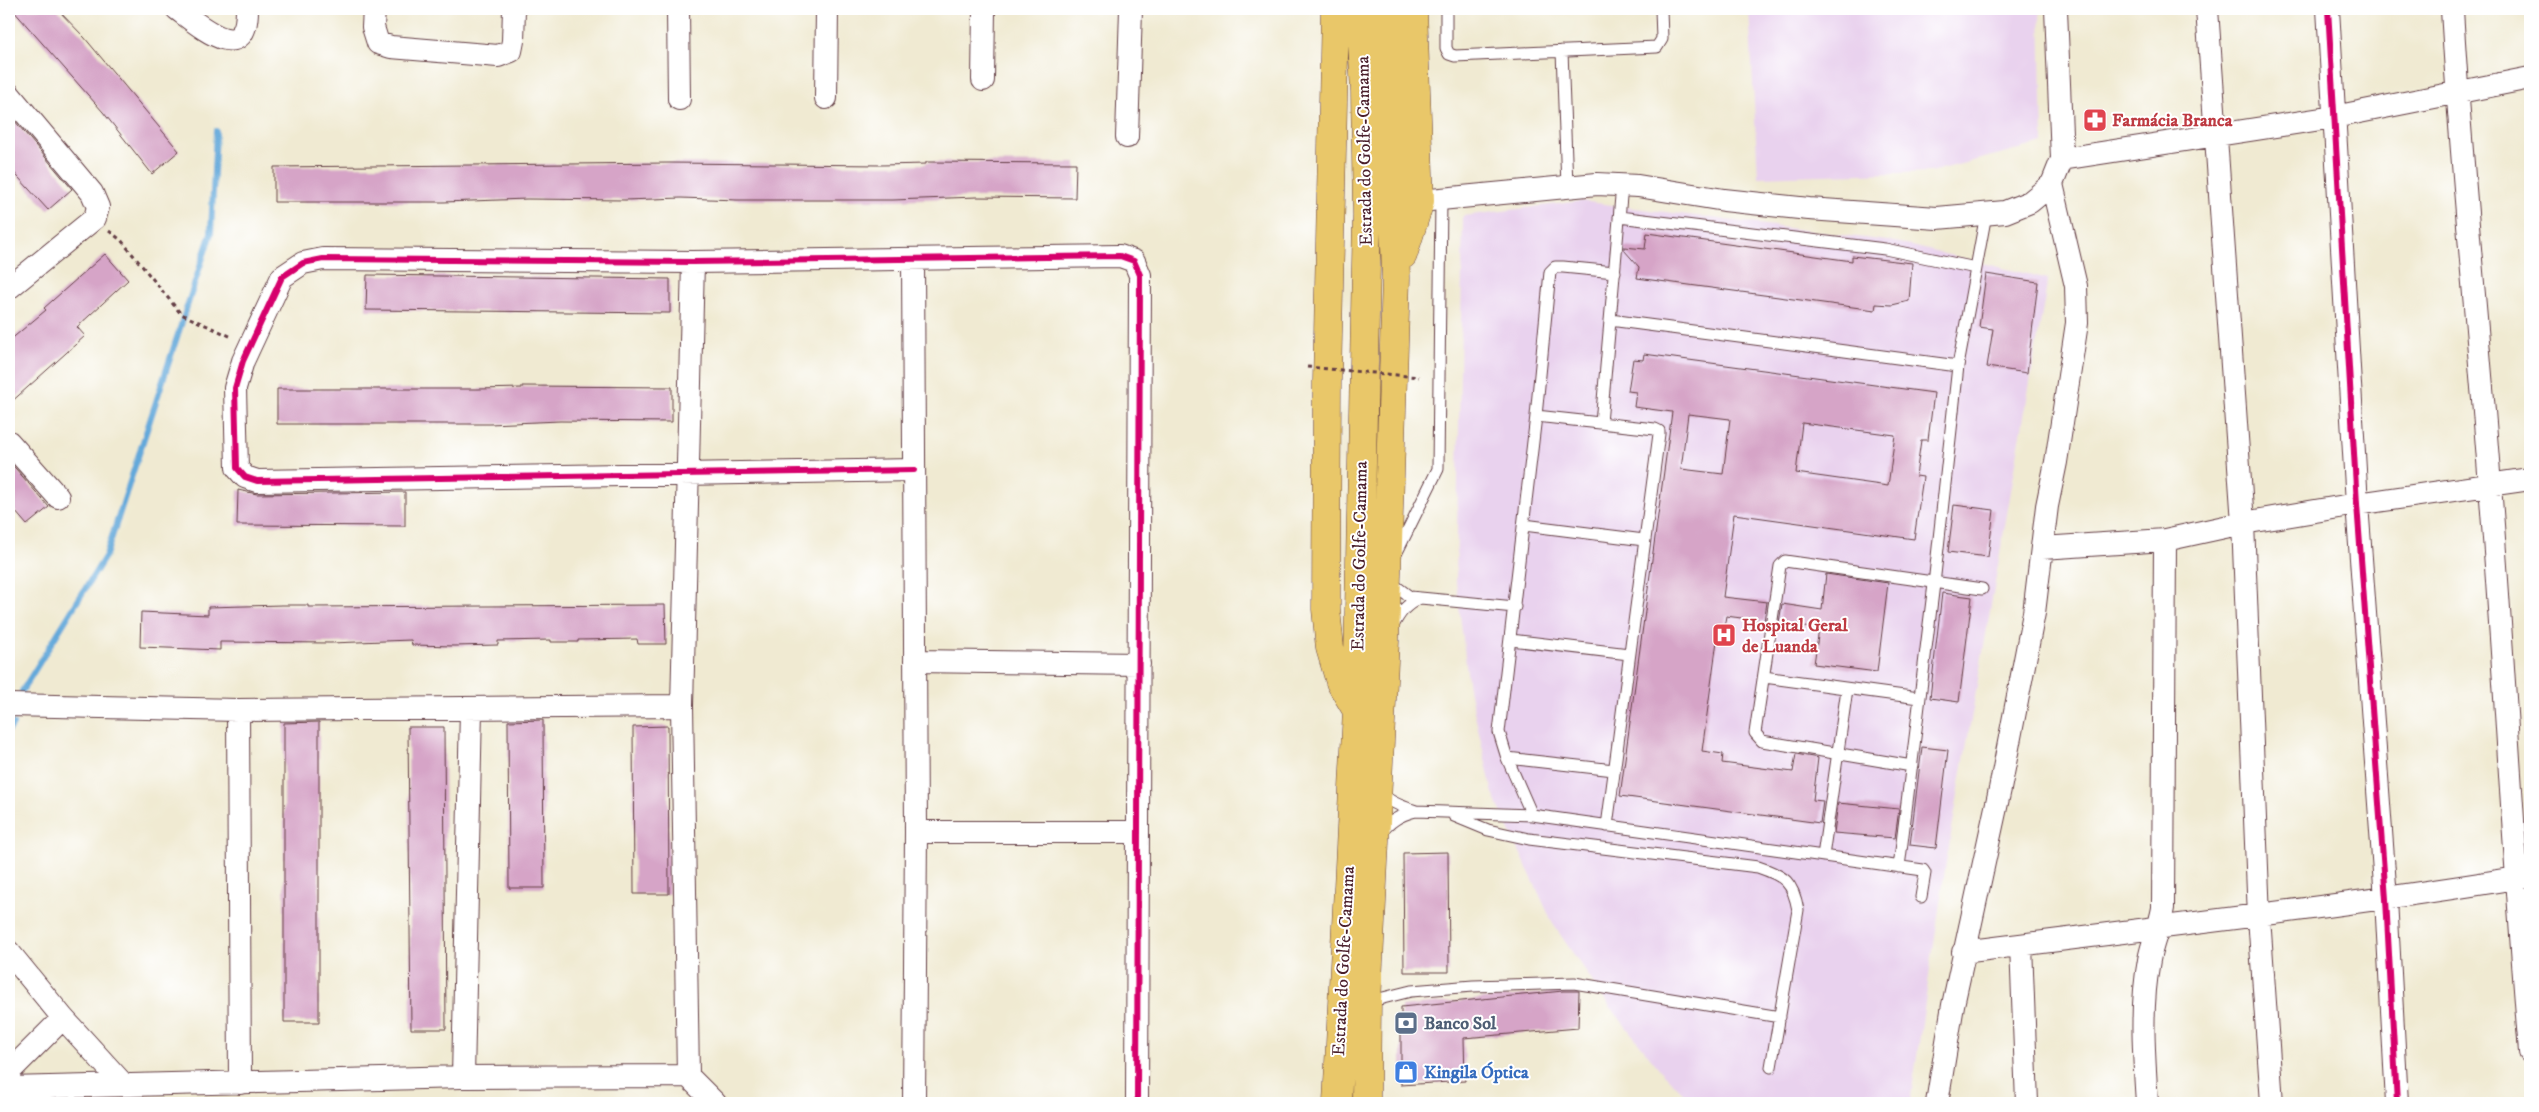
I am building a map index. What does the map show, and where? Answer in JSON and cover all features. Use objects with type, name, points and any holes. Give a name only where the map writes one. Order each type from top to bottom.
[{"type":"highway","points":[[1335,9],[1326,609],[1332,657],[1340,682],[1357,710]]},
{"type":"highway","name":"Estrada do Golfe-Camama","points":[[1337,1103],[1357,710],[1366,215],[1365,91],[1360,9]]},
{"type":"highway","name":"Estrada do Golfe-Camama","points":[[1366,1103],[1367,1002],[1385,641],[1396,278],[1388,9]]},
{"type":"highway","points":[[1396,278],[1430,200],[1413,9]]},
{"type":"street","points":[[178,9],[210,34],[224,40],[239,36],[247,26],[247,9]]},
{"type":"street","points":[[374,9],[374,27],[378,43],[391,47],[498,56],[511,51],[514,9]]},
{"type":"street","points":[[678,9],[679,99]]},
{"type":"street","points":[[826,98],[827,9]]},
{"type":"street","points":[[983,80],[984,9]]},
{"type":"street","points":[[1127,137],[1131,9]]},
{"type":"street","points":[[1430,200],[1567,186],[1622,185],[1724,200],[1809,209],[1936,218],[2005,212],[2030,202],[2052,184],[2062,159],[2056,9]]},
{"type":"street","points":[[2207,9],[2243,524],[2259,917],[2272,1103]]},
{"type":"street","points":[[2328,9],[2357,504],[2386,899],[2397,1103]]},
{"type":"street","points":[[2452,9],[2457,91],[2523,877],[2530,1052]]},
{"type":"street","points":[[2062,159],[2215,133],[2334,116],[2530,78]]},
{"type":"street","points":[[9,94],[92,193],[98,207],[95,218],[9,288]]},
{"type":"street","points":[[1937,1103],[1963,952],[2017,702],[2034,613],[2042,548],[2077,323],[2076,286],[2052,184]]},
{"type":"street","points":[[914,470],[257,481],[245,477],[236,468],[235,388],[251,345],[282,277],[303,263],[323,259],[693,262],[1120,256],[1134,261],[1140,275],[1137,1103]]},
{"type":"street","points":[[913,259],[916,661],[914,1103]]},
{"type":"street","points":[[693,262],[682,706],[688,1076],[715,1103]]},
{"type":"street","points":[[9,442],[58,497]]},
{"type":"street","points":[[2042,548],[2165,540],[2357,504],[2530,479]]},
{"type":"street","points":[[2147,1103],[2143,1030],[2146,983],[2149,959],[2160,927],[2163,908],[2165,540]]},
{"type":"street","points":[[916,661],[1139,664]]},
{"type":"street","points":[[9,705],[238,710],[682,706]]},
{"type":"street","points":[[464,1077],[471,709]]},
{"type":"street","points":[[238,710],[240,1083]]},
{"type":"street","points":[[916,832],[1138,832]]},
{"type":"street","points":[[1963,952],[2160,927],[2259,917],[2523,877]]},
{"type":"street","points":[[2021,945],[2027,1103]]},
{"type":"street","points":[[9,952],[63,1018],[124,1085]]},
{"type":"street","points":[[9,1072],[63,1018]]},
{"type":"street","points":[[9,1088],[464,1077],[688,1076]]},
{"type":"lane","points":[[1446,9],[1446,48],[1449,54],[1456,56],[1657,47],[1662,39],[1661,9]]},
{"type":"lane","points":[[1562,51],[1567,186]]},
{"type":"lane","points":[[1601,423],[1622,185]]},
{"type":"lane","points":[[1430,200],[1438,469],[1386,575],[1392,585],[1400,592],[1420,598],[1515,608]]},
{"type":"lane","points":[[1899,867],[1934,584],[1958,366],[1986,214]]},
{"type":"lane","points":[[1619,217],[1886,250],[1976,268]]},
{"type":"lane","points":[[1532,815],[1507,758],[1499,732],[1515,608],[1550,272],[1556,267],[1563,267],[1615,272]]},
{"type":"lane","points":[[1610,320],[1958,366]]},
{"type":"lane","points":[[1536,416],[1659,431],[1607,826]]},
{"type":"lane","points":[[1524,525],[1644,540]]},
{"type":"lane","points":[[1912,766],[1762,741],[1758,738],[1755,733],[1780,566],[1785,562],[1934,584],[1982,589]]},
{"type":"lane","points":[[1385,641],[1399,614],[1408,604],[1420,598]]},
{"type":"lane","points":[[1511,640],[1629,654]]},
{"type":"lane","points":[[1764,677],[1919,698]]},
{"type":"lane","points":[[1823,856],[1836,754],[1847,689]]},
{"type":"lane","points":[[1507,758],[1614,770]]},
{"type":"lane","points":[[1378,770],[1378,783],[1383,795],[1398,805],[1416,811],[1450,814],[1487,812],[1532,815],[1924,871],[1921,898]]},
{"type":"lane","points":[[1374,845],[1385,828],[1401,815],[1416,811]]},
{"type":"lane","points":[[1450,814],[1488,830],[1529,839],[1758,868],[1777,873],[1787,881],[1795,894],[1798,910],[1771,1068]]},
{"type":"lane","points":[[1367,1002],[1411,991],[1473,986],[1574,983],[1780,1016]]},
{"type":"path","points":[[84,226],[94,234],[105,227],[121,240],[181,314],[251,345]]},
{"type":"path","points":[[1307,368],[1419,377]]},
{"type":"shaded area","points":[[1749,9],[2040,9],[2043,143],[1930,172],[1758,177]]},
{"type":"shaded area","name":"Hospital Geral de Luanda","points":[[1581,201],[1895,242],[2048,279],[1946,863],[1910,1103],[1694,1103],[1661,1071],[1605,1000],[1553,924],[1493,794],[1469,689],[1456,582],[1463,216]]},
{"type":"building","points":[[12,9],[57,9],[84,37],[179,151],[152,174],[103,112]]},
{"type":"building","points":[[9,114],[72,189],[48,210],[9,167]]},
{"type":"building","points":[[926,162],[1076,163],[1075,198],[977,197],[893,200],[737,200],[681,198],[625,200],[527,199],[443,202],[274,202],[274,167],[668,163],[881,165],[926,164]]},
{"type":"building","points":[[1647,233],[1852,261],[1852,256],[1912,263],[1909,301],[1892,305],[1876,304],[1875,310],[1637,278],[1639,267],[1624,250],[1624,247],[1645,249]]},
{"type":"building","points":[[105,254],[128,280],[77,327],[85,336],[9,404],[9,341],[46,310],[44,308]]},
{"type":"building","points":[[1986,274],[2038,282],[2027,373],[1987,367],[1993,329],[1979,327]]},
{"type":"building","points":[[367,275],[670,279],[670,313],[366,310]]},
{"type":"building","points":[[1644,354],[1934,393],[1928,440],[1921,440],[1916,476],[1923,477],[1914,539],[1734,514],[1723,597],[1767,602],[1764,621],[1726,616],[1724,627],[1719,626],[1702,751],[1723,754],[1722,763],[1793,772],[1796,754],[1818,758],[1813,800],[1823,801],[1820,823],[1620,796],[1672,412],[1634,407],[1636,392],[1628,391],[1633,359],[1643,360]],"holes":[[[1688,414],[1730,419],[1723,474],[1681,469]],[[1802,423],[1895,435],[1888,486],[1796,473]]]},
{"type":"building","points":[[522,386],[672,387],[672,422],[560,421],[490,424],[277,424],[277,389],[478,389],[522,388]]},
{"type":"building","points":[[9,461],[49,507],[27,525],[9,504]]},
{"type":"building","points":[[238,490],[257,494],[405,492],[405,526],[237,525]]},
{"type":"building","points":[[1954,505],[1994,510],[1988,557],[1948,552]]},
{"type":"building","points":[[1826,574],[1888,583],[1877,672],[1814,664],[1819,629],[1779,623],[1782,604],[1822,610]]},
{"type":"building","points":[[1942,593],[1972,597],[1959,702],[1930,698]]},
{"type":"building","points":[[308,605],[308,607],[665,605],[666,644],[638,644],[637,639],[578,640],[578,642],[551,642],[551,640],[498,641],[498,645],[454,646],[412,645],[411,640],[331,643],[220,642],[220,650],[140,647],[141,612],[208,615],[208,607]]},
{"type":"building","points":[[543,720],[544,888],[509,888],[508,721]]},
{"type":"building","points":[[319,722],[319,1022],[284,1022],[284,723]]},
{"type":"building","points":[[668,726],[669,894],[634,894],[633,727]]},
{"type":"building","points":[[408,727],[444,727],[446,1029],[411,1029]]},
{"type":"building","points":[[1922,747],[1948,750],[1936,848],[1910,845]]},
{"type":"building","points":[[1838,803],[1899,809],[1895,838],[1834,833]]},
{"type":"building","points":[[1448,852],[1449,972],[1404,972],[1403,853]]},
{"type":"building","points":[[1579,991],[1578,1028],[1464,1038],[1465,1081],[1401,1085],[1401,1007]]},
{"type":"waterway","points":[[22,691],[106,555],[211,233],[216,131]]},
{"type":"waterway","points":[[9,730],[13,724]]},
{"type":"cycle path","points":[[2328,9],[2357,504],[2386,899],[2397,1103]]},
{"type":"cycle path","points":[[914,470],[257,481],[245,477],[237,468],[235,388],[243,361],[282,277],[303,263],[323,259],[693,262],[1120,256],[1134,261],[1140,275],[1137,1103]]},
{"type":"place","name":"Farmácia Branca","points":[[2095,120]]},
{"type":"place","name":"Hospital Geral de Luanda","points":[[1724,635]]},
{"type":"place","name":"Banco Sol","points":[[1406,1023]]},
{"type":"place","name":"Kingila Óptica","points":[[1406,1072]]}]
